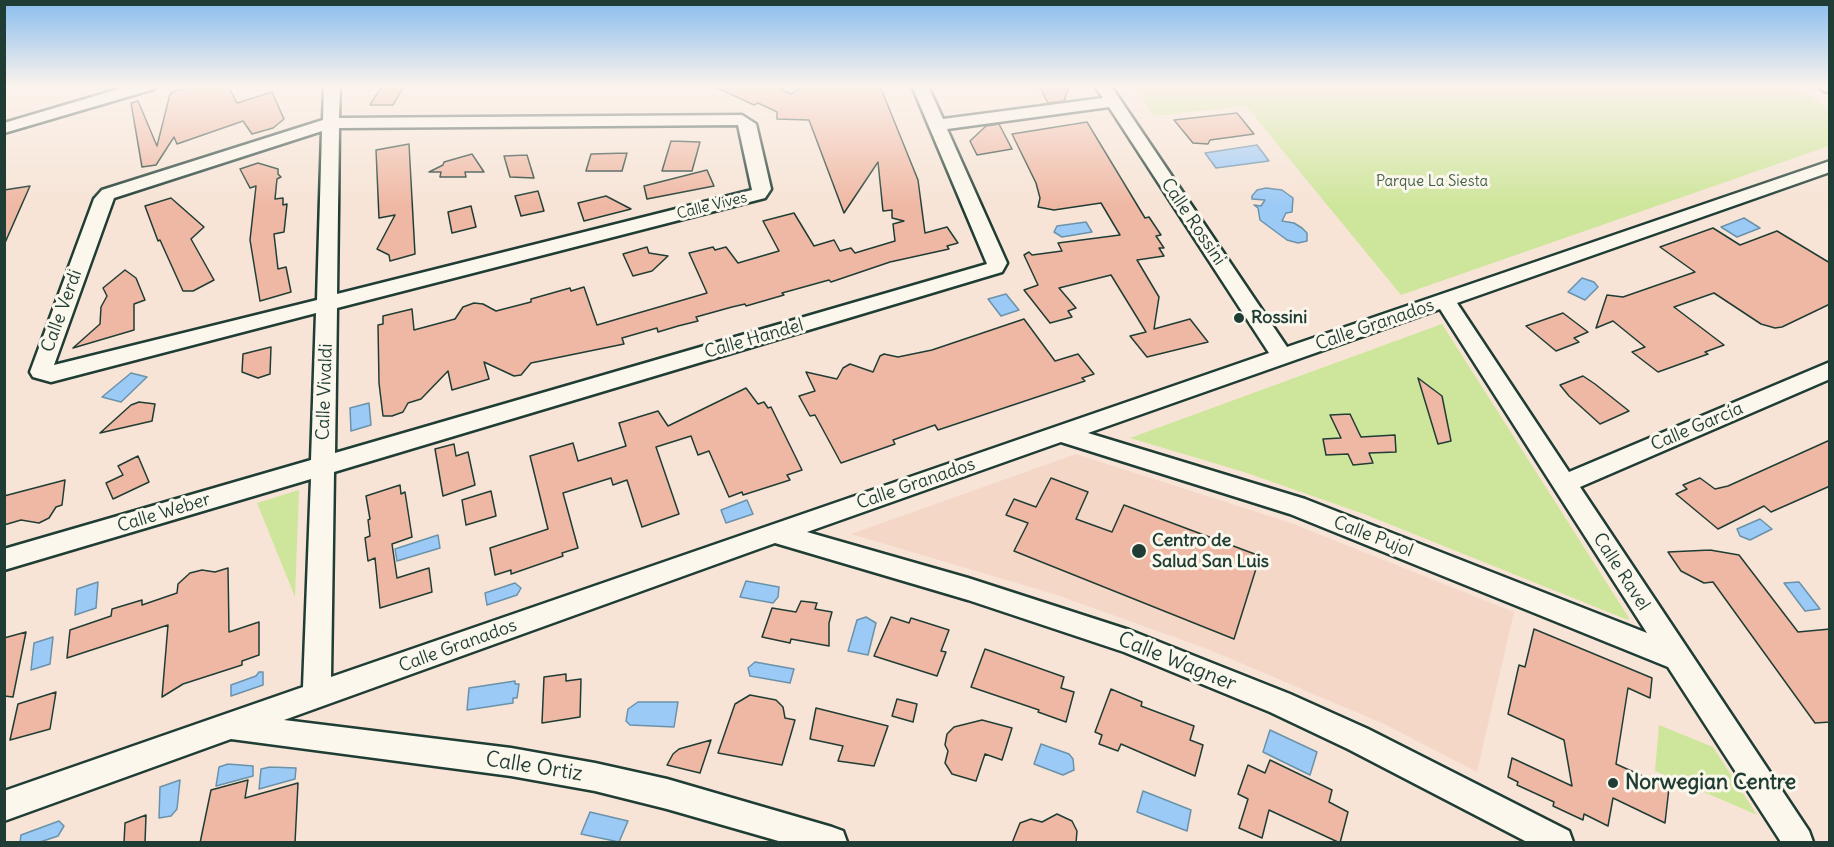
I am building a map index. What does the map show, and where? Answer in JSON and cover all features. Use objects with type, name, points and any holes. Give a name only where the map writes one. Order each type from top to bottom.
[{"type":"street","name":"Calle Verdi","points":[[324,126],[105,196],[41,372],[51,375],[328,305]]},
{"type":"street","name":"Calle Vivaldi","points":[[317,697],[332,126]]},
{"type":"street","name":"Calle Vives","points":[[328,305],[757,194],[762,189],[748,126]]},
{"type":"street","name":"Calle Handel","points":[[323,465],[994,268],[997,262],[937,126]]},
{"type":"street","name":"Calle Rossini","points":[[1129,126],[1283,357]]},
{"type":"street","name":"Calle Granados","points":[[4,806],[230,728],[775,533],[1830,166]]},
{"type":"street","name":"Calle Ravel","points":[[1445,301],[1798,843]]},
{"type":"street","name":"Calle García","points":[[1564,484],[1830,369]]},
{"type":"street","name":"Calle Pujol","points":[[1062,434],[1296,507],[1678,658]]},
{"type":"street","name":"Calle Weber","points":[[4,560],[323,465]]},
{"type":"street","name":"Calle Wagner","points":[[775,533],[968,589],[1129,642],[1280,703],[1358,739],[1558,843]]},
{"type":"street","name":"Calle Ortiz","points":[[230,728],[511,762],[595,777],[712,807],[832,843]]},
{"type":"shaded area","points":[[1076,454],[1291,523],[1514,612],[1477,772],[1384,724],[1210,650],[1057,595],[851,534]]},
{"type":"green space","name":"Parque La Siesta","points":[[1262,126],[1829,126],[1829,146],[1401,295]]},
{"type":"green space","points":[[1442,324],[1629,618],[1628,620],[1364,514],[1244,472],[1130,438]]},
{"type":"green space","points":[[299,490],[295,597],[257,503]]},
{"type":"green space","points":[[1659,725],[1713,747],[1757,815],[1655,771]]},
{"type":"water","points":[[1257,145],[1269,161],[1216,168],[1205,153]]},
{"type":"water","points":[[1266,188],[1282,190],[1293,198],[1292,212],[1286,213],[1282,221],[1294,223],[1302,228],[1307,233],[1307,241],[1298,243],[1287,240],[1260,220],[1258,208],[1254,205],[1261,206],[1265,200],[1252,199],[1252,196],[1257,190]]},
{"type":"water","points":[[1744,218],[1760,228],[1737,237],[1721,227]]},
{"type":"water","points":[[1086,222],[1092,232],[1062,237],[1054,232],[1057,226]]},
{"type":"water","points":[[1582,278],[1594,282],[1598,287],[1585,300],[1568,292]]},
{"type":"water","points":[[1006,294],[1019,310],[1001,316],[988,299]]},
{"type":"water","points":[[131,373],[147,377],[121,402],[102,397]]},
{"type":"water","points":[[369,403],[371,425],[351,431],[350,408]]},
{"type":"water","points":[[747,500],[753,514],[726,523],[721,510]]},
{"type":"water","points":[[1760,519],[1772,529],[1750,540],[1740,536],[1737,529]]},
{"type":"water","points":[[438,535],[440,548],[397,561],[395,549]]},
{"type":"water","points":[[746,581],[779,587],[778,597],[773,603],[740,597]]},
{"type":"water","points":[[98,582],[96,608],[75,615],[77,589]]},
{"type":"water","points":[[1799,582],[1820,609],[1805,611],[1784,583]]},
{"type":"water","points":[[515,583],[521,588],[517,595],[487,605],[485,593]]},
{"type":"water","points":[[866,617],[876,623],[868,655],[848,651],[857,620]]},
{"type":"water","points":[[53,637],[50,664],[31,670],[34,643]]},
{"type":"water","points":[[755,662],[794,669],[790,683],[750,676],[748,668]]},
{"type":"water","points":[[259,672],[263,672],[263,685],[231,696],[231,685],[256,676]]},
{"type":"water","points":[[515,681],[515,684],[519,684],[517,698],[513,698],[513,703],[467,710],[469,688]]},
{"type":"water","points":[[638,702],[678,702],[674,727],[630,725],[626,721],[628,709]]},
{"type":"water","points":[[1270,730],[1317,752],[1310,775],[1263,752]]},
{"type":"water","points":[[1041,744],[1069,754],[1073,759],[1074,770],[1063,775],[1034,764]]},
{"type":"water","points":[[228,764],[253,766],[253,776],[216,786],[219,767]]},
{"type":"water","points":[[296,768],[295,779],[259,789],[261,769]]},
{"type":"water","points":[[180,780],[177,809],[171,816],[159,818],[160,787]]},
{"type":"water","points":[[1143,791],[1191,810],[1187,831],[1137,812]]},
{"type":"water","points":[[590,812],[628,821],[619,842],[581,834]]},
{"type":"water","points":[[59,821],[64,826],[58,836],[40,842],[20,842],[21,835]]},
{"type":"building","points":[[135,126],[148,126],[157,146],[162,126],[230,126],[177,144],[174,137],[156,165],[142,167]]},
{"type":"building","points":[[246,126],[276,126],[273,128],[252,134]]},
{"type":"building","points":[[811,126],[896,126],[918,180],[925,233],[947,227],[958,243],[947,246],[949,249],[890,262],[831,282],[829,280],[746,306],[745,304],[696,317],[698,321],[658,332],[657,328],[622,338],[624,344],[531,363],[521,375],[514,376],[484,362],[489,379],[452,390],[448,371],[421,399],[408,403],[403,412],[383,416],[379,383],[378,325],[383,324],[383,316],[412,309],[414,330],[455,319],[463,307],[474,303],[483,304],[496,311],[570,288],[571,291],[584,287],[597,325],[707,293],[689,253],[713,247],[715,250],[726,247],[738,263],[779,251],[763,221],[794,213],[814,246],[834,240],[840,251],[851,248],[855,253],[895,241],[893,224],[904,221],[892,218],[892,210],[883,211],[878,162],[844,213]]},
{"type":"building","points":[[986,126],[1000,126],[1012,149],[977,155],[970,141]]},
{"type":"building","points":[[1065,126],[1089,126],[1145,218],[1149,217],[1161,235],[1156,236],[1164,248],[1159,248],[1164,256],[1137,260],[1159,297],[1154,329],[1190,319],[1208,342],[1147,357],[1130,336],[1146,332],[1111,275],[1059,288],[1076,308],[1068,311],[1072,317],[1050,323],[1024,290],[1038,285],[1024,255],[1029,252],[1032,255],[1062,251],[1058,243],[1120,235],[1101,203],[1054,210],[1038,207],[1040,198],[1036,183],[1012,134]]},
{"type":"building","points":[[1179,126],[1247,126],[1254,134],[1210,140],[1208,144],[1193,143]]},
{"type":"building","points":[[671,141],[700,142],[692,171],[662,171]]},
{"type":"building","points":[[409,144],[415,254],[390,261],[389,255],[377,249],[395,215],[379,218],[376,150]]},
{"type":"building","points":[[627,153],[622,171],[586,171],[591,154]]},
{"type":"building","points":[[472,154],[484,172],[465,172],[466,177],[440,177],[441,172],[429,172],[443,165],[444,162]]},
{"type":"building","points":[[527,155],[534,178],[510,177],[504,156]]},
{"type":"building","points":[[258,163],[278,169],[281,177],[277,179],[275,199],[283,198],[283,205],[287,204],[284,232],[274,234],[278,269],[286,267],[291,292],[260,301],[250,240],[256,186],[250,188],[240,169]]},
{"type":"building","points":[[707,170],[714,186],[647,199],[644,186]]},
{"type":"building","points":[[30,186],[4,245],[4,190]]},
{"type":"building","points":[[538,191],[544,211],[521,216],[515,196]]},
{"type":"building","points":[[606,196],[631,209],[584,221],[578,203]]},
{"type":"building","points":[[171,198],[204,227],[191,239],[214,280],[193,291],[183,291],[160,240],[158,241],[145,206]]},
{"type":"building","points":[[471,206],[476,227],[452,233],[448,212]]},
{"type":"building","points":[[1713,228],[1740,245],[1777,231],[1830,263],[1830,304],[1782,327],[1775,328],[1761,324],[1714,293],[1674,307],[1724,345],[1705,352],[1708,354],[1658,372],[1632,352],[1645,347],[1613,321],[1596,328],[1607,295],[1623,297],[1695,272],[1660,247]]},
{"type":"building","points":[[647,247],[649,253],[668,256],[652,271],[633,276],[623,254]]},
{"type":"building","points":[[125,270],[136,278],[145,300],[134,304],[134,330],[73,348],[100,324],[101,307],[107,296],[103,288]]},
{"type":"building","points":[[1563,313],[1588,332],[1574,338],[1579,342],[1556,351],[1526,326]]},
{"type":"building","points":[[1024,319],[1055,361],[1078,354],[1094,374],[1082,378],[1085,381],[938,430],[935,425],[893,440],[895,444],[841,463],[815,415],[810,416],[799,396],[815,391],[806,372],[837,379],[843,368],[850,364],[873,372],[880,356],[884,354],[898,357],[932,350]]},
{"type":"building","points":[[271,347],[270,374],[258,378],[242,372],[243,354]]},
{"type":"building","points":[[1583,376],[1629,411],[1600,424],[1560,385]]},
{"type":"building","points":[[1418,378],[1442,396],[1451,441],[1438,444]]},
{"type":"building","points":[[746,388],[758,404],[764,402],[768,408],[771,407],[802,470],[787,475],[790,480],[743,495],[742,492],[729,497],[709,451],[698,455],[691,436],[656,447],[679,514],[642,527],[627,480],[613,485],[611,478],[563,493],[578,548],[562,553],[563,556],[511,574],[511,570],[495,575],[490,548],[548,529],[530,456],[573,443],[578,461],[626,446],[619,423],[658,411],[668,426]]},
{"type":"building","points":[[139,402],[155,404],[152,421],[100,433],[131,405]]},
{"type":"building","points":[[1350,414],[1361,437],[1395,435],[1396,452],[1369,453],[1373,463],[1353,465],[1348,454],[1326,455],[1323,439],[1341,438],[1330,415]]},
{"type":"building","points":[[1830,440],[1830,486],[1771,512],[1764,506],[1718,529],[1676,494],[1687,489],[1683,485],[1700,478],[1715,489],[1728,486]]},
{"type":"building","points":[[454,444],[456,456],[468,452],[475,485],[443,496],[435,449]]},
{"type":"building","points":[[138,456],[149,482],[113,499],[106,483],[123,475],[118,466]]},
{"type":"building","points":[[1051,478],[1088,492],[1076,519],[1112,532],[1124,505],[1260,556],[1234,639],[1014,551],[1028,523],[1006,515],[1014,499],[1036,507]]},
{"type":"building","points":[[65,480],[62,505],[56,507],[49,518],[39,523],[21,520],[4,525],[4,496]]},
{"type":"building","points":[[400,485],[401,494],[405,492],[412,537],[392,544],[397,578],[429,568],[432,592],[380,608],[375,558],[368,561],[365,538],[370,536],[366,496]]},
{"type":"building","points":[[491,491],[496,516],[466,525],[462,500]]},
{"type":"building","points":[[1710,550],[1739,555],[1798,632],[1830,629],[1830,722],[1815,723],[1713,582],[1704,583],[1681,571],[1668,552]]},
{"type":"building","points":[[228,568],[229,632],[259,622],[259,655],[242,661],[242,665],[183,684],[162,697],[168,625],[67,658],[70,630],[111,616],[112,609],[142,600],[142,605],[177,593],[178,584],[190,573],[202,570],[215,572]]},
{"type":"building","points":[[801,601],[817,603],[815,609],[832,612],[829,623],[829,646],[791,639],[790,643],[762,637],[772,608],[796,612]]},
{"type":"building","points":[[891,617],[909,623],[911,618],[949,630],[941,651],[946,652],[937,676],[874,656]]},
{"type":"building","points":[[1534,629],[1652,678],[1650,698],[1628,688],[1616,764],[1669,788],[1665,823],[1613,798],[1608,826],[1584,814],[1583,820],[1553,806],[1554,802],[1517,785],[1518,782],[1508,777],[1512,758],[1572,786],[1564,740],[1508,714],[1519,665],[1525,667]]},
{"type":"building","points":[[26,632],[13,697],[4,696],[4,638]]},
{"type":"building","points":[[985,649],[1064,677],[1061,688],[1074,692],[1066,722],[1038,712],[1039,710],[971,687]]},
{"type":"building","points":[[566,674],[566,681],[581,679],[580,717],[542,723],[544,677]]},
{"type":"building","points":[[1111,689],[1142,702],[1141,706],[1194,726],[1190,740],[1203,745],[1195,776],[1121,744],[1118,751],[1099,744],[1102,735],[1095,732]]},
{"type":"building","points":[[56,692],[50,729],[10,740],[18,704]]},
{"type":"building","points":[[750,695],[776,700],[783,707],[785,718],[795,720],[782,765],[718,753],[735,704]]},
{"type":"building","points":[[897,699],[917,704],[913,722],[892,716]]},
{"type":"building","points":[[816,708],[888,726],[874,766],[838,761],[843,746],[810,739]]},
{"type":"building","points":[[982,720],[1012,728],[1002,760],[985,754],[976,781],[952,774],[945,763],[948,751],[945,745],[947,734],[954,727]]},
{"type":"building","points":[[711,740],[700,773],[667,765],[679,749]]},
{"type":"building","points":[[1270,760],[1332,790],[1329,802],[1348,812],[1340,843],[1269,810],[1262,838],[1239,828],[1248,799],[1238,794],[1248,765],[1265,773]]},
{"type":"building","points":[[248,780],[245,798],[298,783],[295,843],[200,843],[211,790]]},
{"type":"building","points":[[1057,814],[1072,821],[1077,831],[1076,843],[1012,843],[1020,823],[1031,819],[1042,822]]},
{"type":"building","points":[[146,815],[145,843],[124,843],[125,823]]},
{"type":"place","name":"Rossini","points":[[1239,318]]},
{"type":"place","name":"Centro de Salud San Luis","points":[[1139,551]]},
{"type":"place","name":"Norwegian Centre","points":[[1613,783]]}]
